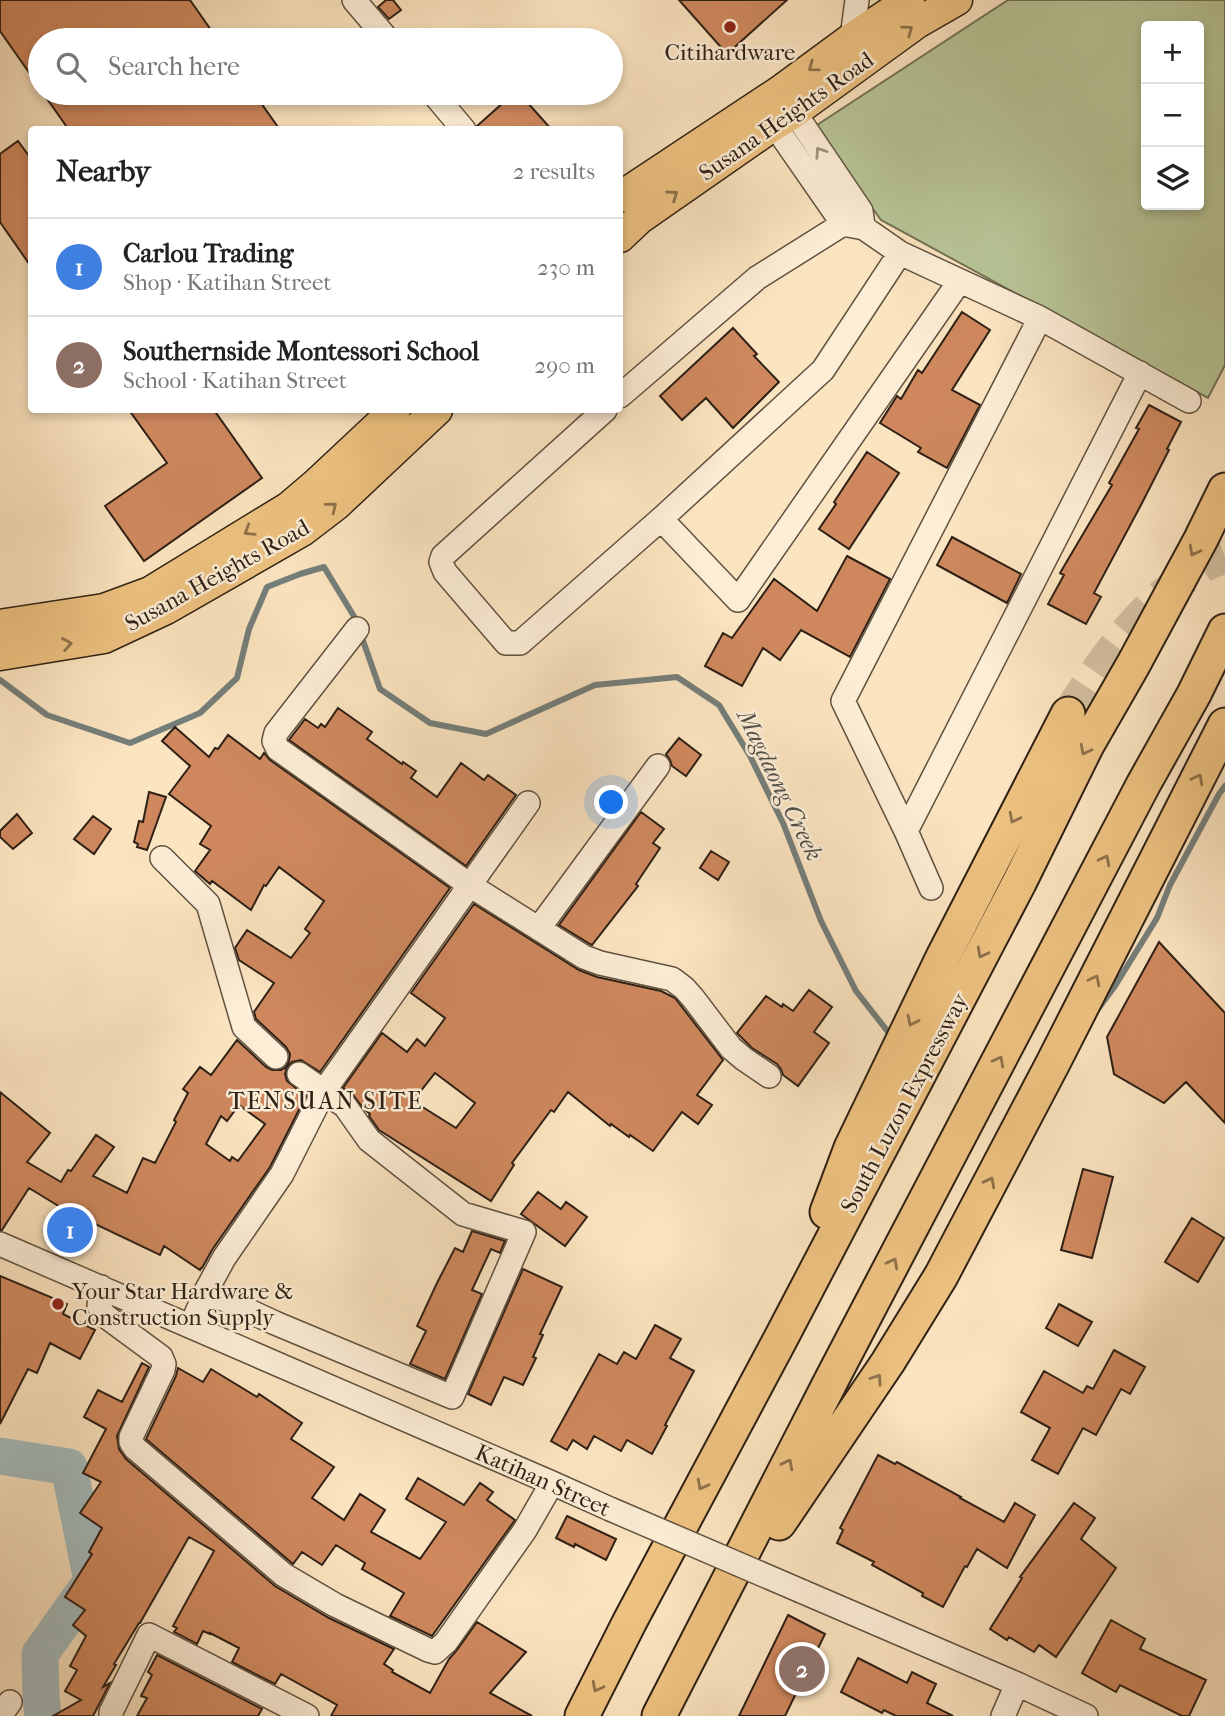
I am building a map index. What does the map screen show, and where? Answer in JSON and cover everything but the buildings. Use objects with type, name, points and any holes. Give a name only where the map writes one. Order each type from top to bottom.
[{"type":"highway","name":"South Luzon Expressway","points":[[582,1716],[629,1621],[781,1338],[1019,883],[1087,745],[1201,539],[1225,490]]},
{"type":"highway","points":[[659,1716],[835,1373],[1143,785],[1195,694],[1225,631]]},
{"type":"highway","points":[[781,1338],[851,1148],[943,957],[1068,714]]},
{"type":"highway","points":[[690,1656],[888,1362],[941,1276],[1225,725]]},
{"type":"main road","name":"Susana Heights Road","points":[[623,234],[777,108],[852,38],[909,0]]},
{"type":"main road","name":"Susana Heights Road","points":[[623,195],[777,108],[957,0]]},
{"type":"main road","name":"Susana Heights Road","points":[[0,625],[104,610],[150,592],[289,508],[392,413]]},
{"type":"main road","name":"Susana Heights Road","points":[[0,655],[104,638],[166,609],[302,531],[336,505],[434,413]]},
{"type":"street","points":[[354,0],[378,28]]},
{"type":"street","points":[[852,38],[857,0]]},
{"type":"street","points":[[443,105],[461,126]]},
{"type":"street","points":[[777,108],[856,221],[900,253],[1040,318],[1189,401]]},
{"type":"street","points":[[623,393],[757,278],[856,221]]},
{"type":"street","points":[[602,413],[443,556],[441,562],[445,572],[506,643],[520,643],[661,519],[823,370],[900,253]]},
{"type":"street","points":[[661,519],[738,600],[959,282]]},
{"type":"street","points":[[931,888],[843,701],[1040,318]]},
{"type":"street","points":[[906,831],[1140,373]]},
{"type":"street","points":[[357,629],[276,733],[274,741],[278,749],[471,886],[584,957],[672,979],[693,998],[731,1048],[769,1076]]},
{"type":"street","points":[[538,928],[658,766]]},
{"type":"street","points":[[191,1326],[224,1258],[282,1174],[324,1091],[528,803]]},
{"type":"street","points":[[162,858],[208,904],[244,1027],[276,1057]]},
{"type":"street","points":[[206,1291],[452,1397],[524,1232],[463,1213],[369,1140],[345,1106],[299,1074]]},
{"type":"street","name":"Katihan Street","points":[[0,1244],[1086,1716]]},
{"type":"street","points":[[101,1287],[99,1306],[104,1315],[162,1357],[164,1364],[131,1437],[135,1448],[284,1574],[335,1605],[428,1650],[435,1652],[446,1642],[525,1530],[552,1483]]},
{"type":"street","points":[[111,1716],[149,1635],[307,1716]]},
{"type":"street","points":[[1003,1716],[1017,1684]]},
{"type":"green space","points":[[1008,0],[1225,0],[1225,365],[1208,398],[881,220],[814,127]]},
{"type":"waterway","name":"Magdaong Creek","points":[[0,680],[47,715],[130,743],[200,713],[237,678],[249,629],[267,587],[324,567],[357,625]]},
{"type":"waterway","name":"Magdaong Creek","points":[[361,635],[380,689],[430,723],[486,734],[595,685],[677,677],[719,705],[750,756],[783,823],[821,921],[856,991],[892,1037]]},
{"type":"waterway","name":"Magdaong Creek","points":[[1098,1009],[1157,918],[1170,885],[1225,786]]},
{"type":"waterway","points":[[0,1456],[69,1467],[92,1581],[40,1654],[43,1716]]},
{"type":"tunnel","points":[[1068,714],[1110,652],[1142,614],[1180,581],[1225,557]]},
{"type":"place","name":"Citihardware","points":[[730,27]]},
{"type":"place","name":"Carlou Trading","points":[[70,1230]]},
{"type":"place","name":"Your Star Hardware & Construction Supply","points":[[58,1304]]},
{"type":"place","name":"Southernside Montessori School","points":[[802,1669]]},
{"type":"district","name":"TENSUAN SITE","points":[[326,1101]]}]
